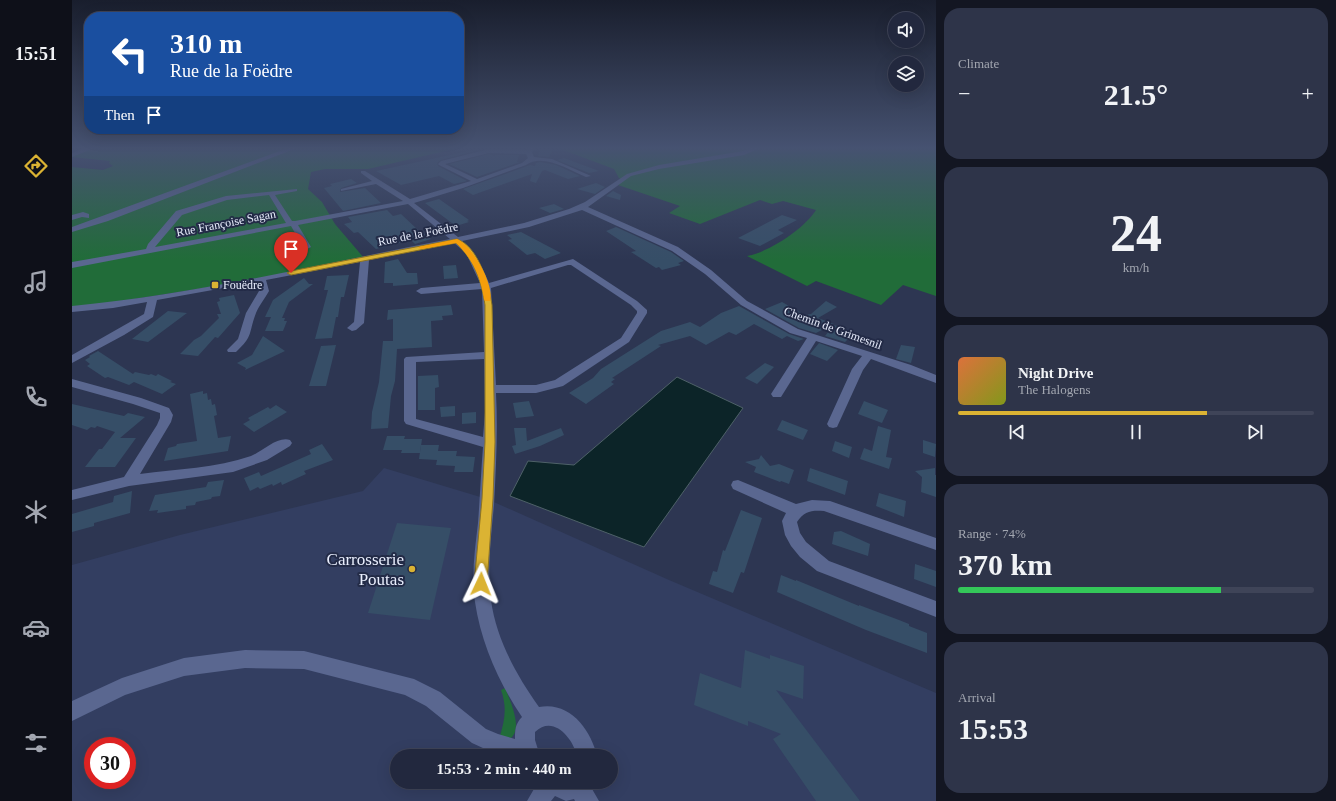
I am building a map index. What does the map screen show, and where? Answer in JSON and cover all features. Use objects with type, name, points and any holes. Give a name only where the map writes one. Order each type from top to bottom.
[{"type":"street","points":[[72,230],[105,220],[193,185]]},
{"type":"street","points":[[343,190],[361,185]]},
{"type":"street","points":[[384,185],[409,202],[457,240],[469,252],[477,265],[486,286],[490,355],[490,442],[481,571],[483,601],[491,635],[500,657],[516,691],[535,718]]},
{"type":"street","name":"Rue Françoise Sagan","points":[[72,265],[409,202],[466,185]]},
{"type":"street","name":"Rue de la Foëdre","points":[[72,309],[153,299],[457,240],[540,221],[582,207],[594,201],[615,185]]},
{"type":"street","points":[[150,250],[151,246],[179,213],[226,198],[295,190]]},
{"type":"street","points":[[271,193],[306,247]]},
{"type":"street","name":"Chemin de Grimesnil","points":[[582,207],[675,249],[708,272],[744,303],[771,319],[813,337],[936,379]]},
{"type":"street","points":[[72,218],[83,214],[86,216]]},
{"type":"street","points":[[352,328],[359,323],[365,263],[364,258]]},
{"type":"street","points":[[422,290],[494,285],[573,262],[642,310],[642,313],[625,340],[559,383],[536,389],[490,389]]},
{"type":"street","points":[[232,350],[243,340],[248,331],[251,313],[264,291],[261,279]]},
{"type":"street","points":[[72,360],[86,350],[120,333],[149,315],[153,299]]},
{"type":"street","points":[[777,394],[813,337]]},
{"type":"street","points":[[490,355],[410,359],[410,421],[481,442],[490,442]]},
{"type":"street","points":[[833,424],[858,368],[869,355]]},
{"type":"street","points":[[72,383],[147,404],[166,412],[167,419],[164,426],[129,481]]},
{"type":"street","points":[[72,495],[129,481],[233,467],[262,457],[285,442]]},
{"type":"street","points":[[738,485],[796,511]]},
{"type":"street","points":[[936,544],[830,507],[811,504],[796,511],[789,521],[792,535],[809,556],[823,566],[936,609]]},
{"type":"street","points":[[72,711],[122,687],[184,667],[245,659],[304,660],[407,686],[433,699],[479,736],[511,749]]},
{"type":"street","points":[[527,749],[525,740],[525,728],[535,718],[550,716],[560,718],[568,723],[579,735],[586,749]]},
{"type":"street","points":[[538,801],[546,789]]},
{"type":"street","points":[[564,789],[583,790]]},
{"type":"shaded area","points":[[677,377],[743,408],[644,547],[510,496],[528,461],[574,465]]},
{"type":"shaded area","points":[[384,468],[487,499],[669,580],[936,693],[936,801],[72,801],[72,565],[180,535],[363,491]]},
{"type":"green space","points":[[72,185],[309,185],[308,189],[322,202],[335,224],[364,258],[261,279],[72,309]]},
{"type":"green space","points":[[619,185],[936,185],[936,296],[903,285],[881,305],[816,281],[807,286],[747,256],[765,250],[785,239],[803,225],[816,210],[783,201],[772,204],[760,200],[700,224],[669,213],[680,206]]},
{"type":"green space","points":[[505,688],[516,721],[516,728],[511,738],[500,736],[505,713],[501,690]]},
{"type":"building","points":[[349,185],[341,188],[340,192],[365,188],[381,203],[343,211],[324,188]]},
{"type":"building","points":[[473,185],[500,185],[473,195],[463,189]]},
{"type":"building","points":[[588,185],[601,185],[605,187],[595,194],[577,189]]},
{"type":"building","points":[[613,191],[621,195],[620,200],[606,196]]},
{"type":"building","points":[[439,199],[469,220],[467,221],[469,222],[456,226],[425,203]]},
{"type":"building","points":[[554,204],[564,209],[550,213],[539,208]]},
{"type":"building","points":[[387,210],[393,216],[401,214],[418,230],[431,239],[415,244],[411,240],[376,249],[358,232],[354,233],[344,224],[352,222],[348,217]]},
{"type":"building","points":[[782,215],[797,220],[778,230],[784,233],[760,246],[738,238]]},
{"type":"building","points":[[616,227],[671,252],[684,261],[678,263],[681,265],[662,270],[659,267],[656,268],[631,252],[636,251],[606,231]]},
{"type":"building","points":[[521,232],[561,253],[545,259],[535,253],[527,255],[508,240],[512,239],[507,235]]},
{"type":"building","points":[[398,259],[407,273],[417,273],[418,284],[393,286],[393,283],[384,283],[385,262]]},
{"type":"building","points":[[456,265],[458,278],[444,279],[443,266]]},
{"type":"building","points":[[349,275],[344,297],[341,297],[338,317],[336,317],[332,338],[315,339],[328,290],[324,290],[327,276]]},
{"type":"building","points":[[304,278],[309,284],[313,284],[289,302],[282,318],[285,318],[284,321],[287,321],[283,331],[265,331],[271,317],[265,317],[273,300]]},
{"type":"building","points":[[234,295],[240,313],[218,338],[215,337],[198,356],[180,354],[219,318],[217,314],[221,314],[217,302],[220,301],[219,298]]},
{"type":"building","points":[[826,301],[837,307],[818,318],[834,324],[816,333],[799,328],[765,309],[782,302],[805,315],[811,314]]},
{"type":"building","points":[[451,305],[453,315],[442,316],[443,320],[431,321],[432,347],[397,349],[395,381],[391,396],[388,428],[371,429],[372,412],[379,382],[383,341],[393,341],[393,319],[387,320],[388,310]]},
{"type":"building","points":[[739,306],[789,334],[804,339],[798,341],[787,336],[782,339],[754,324],[736,335],[729,332],[706,345],[690,336],[658,345],[661,346],[612,378],[615,379],[611,382],[614,384],[586,404],[569,393],[593,378],[601,369],[661,331],[690,322],[700,327],[721,313]]},
{"type":"building","points":[[168,311],[187,313],[148,342],[132,339]]},
{"type":"building","points":[[834,325],[849,330],[843,335],[850,337],[845,342],[825,336]]},
{"type":"building","points":[[263,336],[285,351],[245,370],[246,368],[237,363],[252,355]]},
{"type":"building","points":[[819,343],[838,350],[827,361],[810,354]]},
{"type":"building","points":[[336,345],[326,386],[309,386],[321,346]]},
{"type":"building","points":[[901,345],[915,347],[911,363],[896,359]]},
{"type":"building","points":[[98,351],[133,374],[135,372],[156,376],[158,374],[176,384],[162,394],[134,382],[129,385],[108,377],[105,378],[87,366],[90,364],[85,360]]},
{"type":"building","points":[[765,363],[774,367],[757,384],[745,378]]},
{"type":"building","points":[[438,375],[439,387],[435,388],[435,410],[418,410],[418,376]]},
{"type":"building","points":[[203,391],[203,394],[207,393],[208,400],[211,399],[212,405],[215,404],[217,415],[214,416],[218,438],[231,436],[228,451],[164,461],[168,448],[176,446],[177,444],[197,441],[190,394]]},
{"type":"building","points":[[529,401],[534,416],[516,418],[513,403]]},
{"type":"building","points":[[864,401],[888,410],[882,423],[858,414]]},
{"type":"building","points":[[72,404],[124,416],[128,413],[145,417],[120,438],[136,438],[115,467],[85,467],[115,432],[97,426],[95,428],[91,427],[87,430],[72,425]]},
{"type":"building","points":[[276,405],[287,412],[254,432],[243,424],[250,420],[248,418],[268,407],[270,409]]},
{"type":"building","points":[[455,406],[455,416],[441,417],[440,407]]},
{"type":"building","points":[[476,412],[476,423],[462,424],[462,413]]},
{"type":"building","points":[[782,420],[808,430],[803,440],[777,430]]},
{"type":"building","points":[[878,426],[891,430],[886,457],[892,458],[889,469],[860,459],[864,448],[872,451]]},
{"type":"building","points":[[514,428],[526,428],[527,441],[561,428],[564,435],[540,446],[515,454],[512,446],[516,445]]},
{"type":"building","points":[[387,436],[405,436],[404,439],[422,439],[420,453],[401,453],[402,450],[383,450]]},
{"type":"building","points":[[923,440],[936,444],[935,457],[923,453]]},
{"type":"building","points":[[835,441],[852,447],[849,458],[832,451]]},
{"type":"building","points":[[322,444],[333,460],[304,471],[306,474],[282,485],[281,482],[273,486],[272,484],[260,489],[258,487],[250,491],[244,478],[259,472],[261,476],[311,454],[309,450]]},
{"type":"building","points":[[421,445],[439,445],[438,451],[457,451],[456,456],[475,457],[473,472],[454,472],[455,466],[436,465],[437,460],[419,459]]},
{"type":"building","points":[[761,455],[770,466],[779,464],[794,470],[789,484],[754,472],[756,467],[745,462],[759,459]]},
{"type":"building","points":[[810,468],[848,481],[845,495],[807,481]]},
{"type":"building","points":[[935,468],[936,497],[921,492],[922,477],[915,471]]},
{"type":"building","points":[[224,480],[220,496],[196,502],[195,505],[186,506],[186,509],[157,513],[158,510],[149,511],[155,495],[206,487],[208,482]]},
{"type":"building","points":[[132,491],[130,513],[94,523],[94,526],[72,532],[72,514],[113,502],[114,496]]},
{"type":"building","points":[[879,493],[906,501],[904,517],[876,506]]},
{"type":"building","points":[[741,510],[762,518],[744,573],[741,572],[733,593],[709,584],[713,571],[717,572],[723,550],[725,551]]},
{"type":"building","points":[[397,523],[451,528],[430,620],[368,613]]},
{"type":"building","points":[[841,531],[870,544],[868,556],[832,544],[834,532]]},
{"type":"building","points":[[915,564],[936,571],[936,587],[914,579]]},
{"type":"building","points":[[781,575],[899,620],[909,624],[909,626],[927,633],[927,653],[866,630],[777,592]]},
{"type":"building","points":[[745,650],[770,659],[770,655],[804,666],[803,699],[776,690],[860,801],[816,801],[773,739],[781,734],[748,721],[748,726],[694,705],[700,673],[741,688]]},
{"type":"slow traffic","points":[[421,247],[457,240],[469,252],[477,265],[486,286],[488,299]]},
{"type":"place","name":"Fouëdre","points":[[215,285]]},
{"type":"place","name":"Carrosserie Poutas","points":[[412,569]]},
{"type":"route","points":[[291,273],[457,240],[469,252],[477,265],[486,286],[488,299],[491,412],[481,584]]}]
